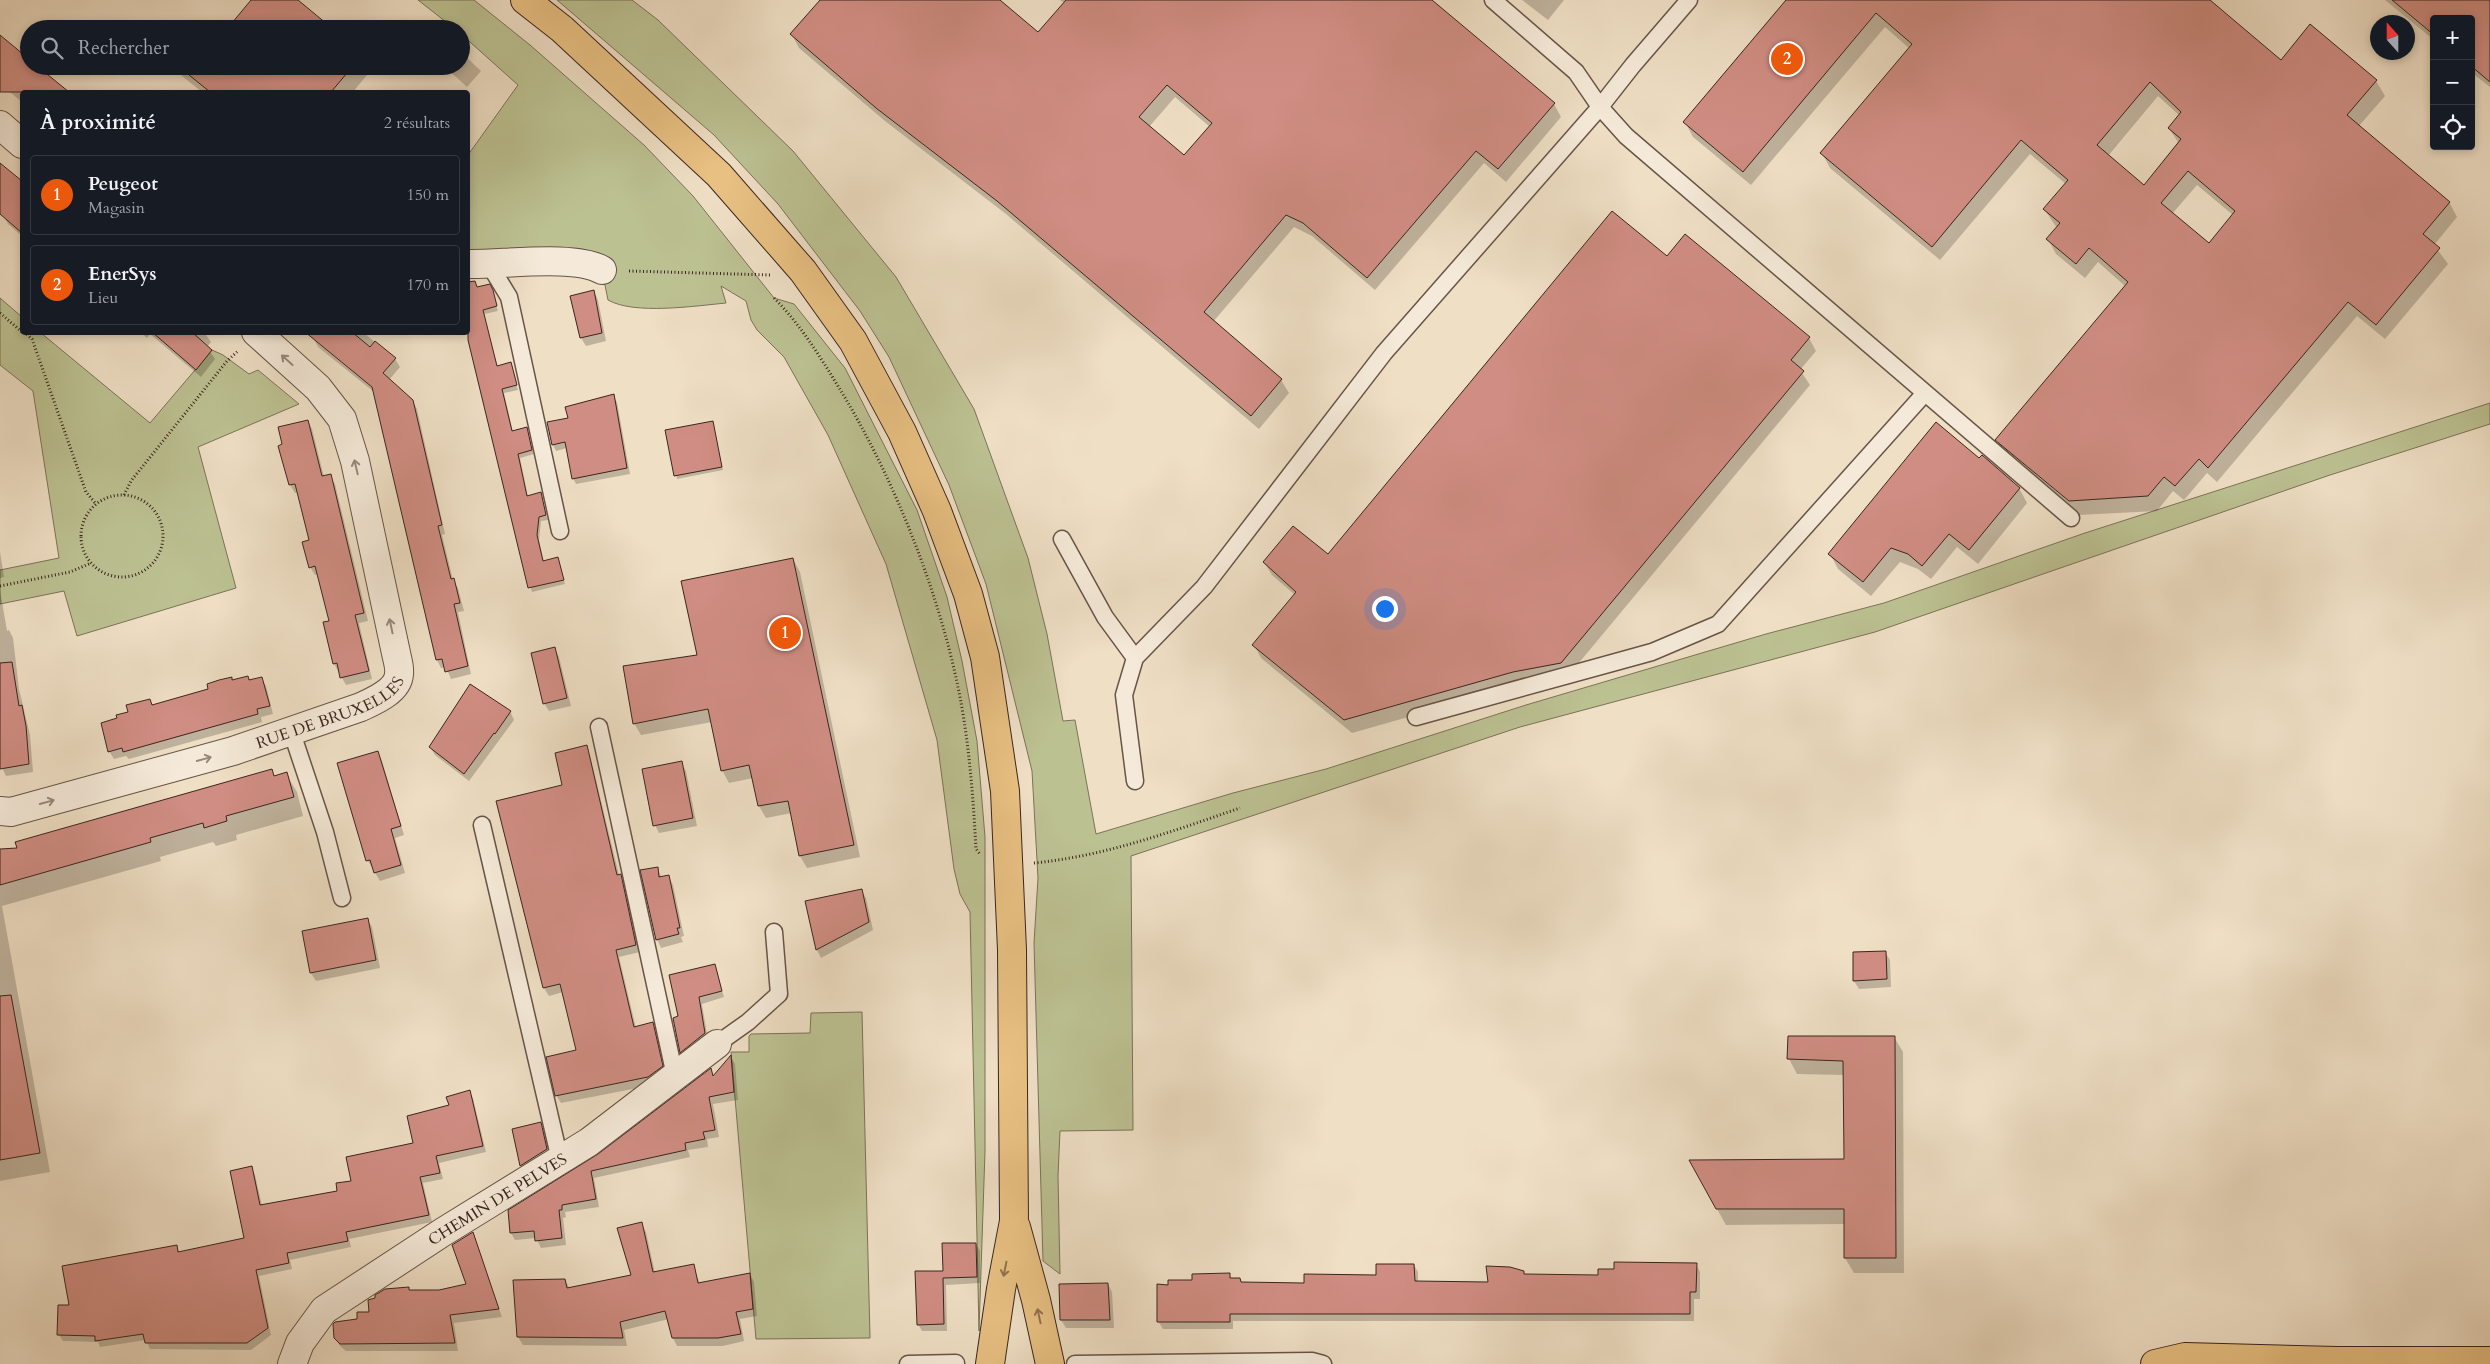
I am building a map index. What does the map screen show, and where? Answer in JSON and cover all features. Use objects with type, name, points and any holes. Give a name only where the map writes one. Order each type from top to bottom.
[{"type":"main road","points":[[525,0],[562,29],[719,174],[803,271],[853,341],[902,432],[937,511],[968,594],[985,657],[995,711],[1005,791],[1012,950],[1014,1221],[1001,1289],[990,1364]]},
{"type":"main road","points":[[1014,1221],[1036,1300],[1050,1364]]},
{"type":"main road","points":[[2155,1364],[2185,1357],[2356,1362],[2490,1361]]},
{"type":"street","points":[[0,125],[20,142]]},
{"type":"street","points":[[478,264],[525,261],[592,264],[602,270]]},
{"type":"street","name":"RUE DE BRUXELLES","points":[[0,811],[11,812],[223,753],[325,720],[376,700],[396,684],[399,674],[355,461],[342,419],[318,388],[259,335]]},
{"type":"street","name":"CHEMIN DE PELVES","points":[[292,1364],[300,1343],[324,1310],[443,1232],[589,1142],[717,1044]]},
{"type":"lane","points":[[1494,0],[1576,72],[1600,107],[1626,136],[2071,518]]},
{"type":"lane","points":[[1135,781],[1124,695],[1135,658],[1204,587],[1384,353],[1600,107],[1689,0]]},
{"type":"lane","points":[[478,264],[509,297],[560,531]]},
{"type":"lane","points":[[1416,717],[1652,652],[1718,624],[1925,393]]},
{"type":"lane","points":[[1062,539],[1105,617],[1135,658]]},
{"type":"lane","points":[[599,728],[675,1076]]},
{"type":"lane","points":[[290,730],[325,832],[342,898]]},
{"type":"lane","points":[[482,825],[560,1160]]},
{"type":"lane","points":[[717,1044],[748,1022],[779,994],[774,932]]},
{"type":"lane","points":[[1075,1364],[1312,1361],[1322,1364]]},
{"type":"lane","points":[[908,1364],[956,1363]]},
{"type":"path","points":[[602,270],[774,274]]},
{"type":"path","points":[[774,298],[792,316],[848,402],[898,500],[932,593],[958,687],[971,777],[976,849],[988,866],[1058,861],[1151,839],[1240,808]]},
{"type":"path","points":[[0,313],[20,330]]},
{"type":"path","points":[[27,335],[32,339],[86,492],[96,504]]},
{"type":"path","points":[[124,495],[130,481],[227,360],[259,335]]},
{"type":"path","points":[[124,495],[140,499],[153,508],[162,522],[164,539],[160,554],[150,568],[136,576],[119,578],[104,574],[91,563],[82,549],[81,532],[86,517],[96,504],[109,497],[124,495]]},
{"type":"path","points":[[0,586],[70,572],[91,563]]},
{"type":"green space","points":[[418,0],[474,0],[530,45],[644,145],[693,196],[774,298],[794,304],[845,368],[917,510],[947,597],[962,661],[977,741],[985,837],[985,1151],[979,1331],[970,912],[960,894],[954,869],[937,740],[886,564],[828,435],[784,357],[757,330],[751,320],[746,301],[721,286],[726,303],[665,308],[633,307],[619,305],[608,300],[602,270],[470,264],[470,152],[518,85],[470,42],[470,20],[444,20]]},
{"type":"green space","points":[[557,0],[632,0],[658,20],[793,151],[896,277],[974,409],[1028,558],[1047,634],[1063,721],[1075,720],[1096,834],[1233,793],[1326,769],[1526,705],[1766,634],[1884,603],[2085,533],[2490,403],[2490,424],[2330,475],[1875,632],[1520,727],[1131,856],[1133,1130],[1060,1131],[1058,1176],[1060,1274],[1043,1261],[1034,943],[1038,878],[1032,771],[986,584],[949,485],[889,357],[860,311],[778,204],[714,135]]},
{"type":"green space","points":[[0,298],[20,315],[20,335],[43,335],[150,423],[212,350],[223,355],[249,374],[258,370],[299,404],[198,447],[236,588],[77,636],[64,591],[0,604],[0,570],[59,558],[33,391],[0,365]]},
{"type":"green space","points":[[862,1012],[870,1338],[756,1339],[731,1052],[749,1052],[749,1036],[751,1034],[810,1033],[811,1013]]},
{"type":"building","points":[[251,0],[298,0],[322,20],[234,20]]},
{"type":"building","points":[[820,0],[1000,0],[1038,32],[1066,0],[1432,0],[1555,103],[1498,169],[1476,151],[1367,278],[1303,223],[1286,215],[1204,312],[1282,379],[1251,416],[997,201],[876,108],[790,34]],"holes":[[[1167,85],[1212,123],[1184,155],[1139,117]]]},
{"type":"building","points":[[1786,0],[2210,0],[2281,60],[2310,24],[2377,80],[2347,115],[2450,202],[2423,234],[2440,248],[2376,325],[2348,302],[2208,468],[2199,459],[2175,486],[2164,477],[2148,496],[2069,501],[1995,440],[2128,282],[2089,248],[2076,264],[2046,239],[2060,223],[2043,209],[2068,180],[2021,140],[1932,247],[1820,153],[1912,44],[1876,13],[1743,172],[1683,122]],"holes":[[[2150,82],[2181,112],[2168,128],[2181,139],[2144,185],[2097,145]],[[2188,171],[2235,211],[2209,243],[2161,203]]]},
{"type":"building","points":[[2392,0],[2490,0],[2490,82],[2475,69],[2475,15],[2430,15],[2430,32],[2415,19],[2415,15],[2410,15]]},
{"type":"building","points":[[0,35],[20,52],[20,75],[48,75],[67,90],[20,90],[20,92],[0,92]]},
{"type":"building","points":[[189,75],[345,75],[333,90],[208,90]]},
{"type":"building","points":[[0,163],[20,179],[20,231],[0,214]]},
{"type":"building","points":[[1612,211],[1667,256],[1685,234],[1810,337],[1791,360],[1804,371],[1561,663],[1513,672],[1344,720],[1252,645],[1296,592],[1263,562],[1293,526],[1328,554]]},
{"type":"building","points":[[475,281],[477,287],[490,284],[493,290],[497,306],[483,310],[497,366],[511,362],[517,385],[502,389],[512,431],[527,427],[532,450],[518,454],[527,496],[541,492],[546,515],[539,517],[537,535],[543,561],[558,557],[564,580],[528,588],[468,340],[468,335],[470,335],[470,282]]},
{"type":"building","points":[[594,290],[602,333],[580,338],[570,296]]},
{"type":"building","points":[[155,335],[195,335],[212,350],[196,370]]},
{"type":"building","points":[[309,335],[356,335],[370,347],[375,341],[396,358],[383,373],[413,400],[442,525],[438,526],[451,579],[454,578],[460,603],[454,604],[468,666],[445,672],[442,659],[436,660],[372,387]]},
{"type":"building","points":[[614,394],[627,468],[572,479],[565,442],[552,445],[547,422],[568,418],[565,407]]},
{"type":"building","points":[[308,420],[322,476],[331,474],[364,613],[355,615],[369,671],[340,678],[337,663],[333,664],[323,622],[329,621],[315,566],[309,568],[302,542],[309,540],[295,484],[289,485],[278,446],[282,444],[278,427]]},
{"type":"building","points":[[713,421],[722,467],[674,476],[665,430]]},
{"type":"building","points":[[1936,422],[1979,458],[1982,455],[2020,488],[1969,550],[1949,534],[1922,566],[1908,554],[1891,548],[1863,582],[1828,554]]},
{"type":"building","points":[[793,558],[854,845],[799,856],[788,801],[758,806],[749,765],[721,771],[708,709],[633,724],[623,666],[697,655],[681,581]]},
{"type":"building","points":[[555,647],[567,698],[543,704],[531,653]]},
{"type":"building","points":[[12,662],[19,706],[22,705],[26,726],[29,764],[0,769],[0,663]]},
{"type":"building","points":[[248,676],[249,680],[262,677],[270,706],[257,709],[258,714],[123,752],[122,748],[108,752],[101,723],[117,718],[116,715],[128,712],[126,705],[150,699],[152,705],[208,689],[207,684],[219,680],[232,677],[232,680]]},
{"type":"building","points":[[470,684],[511,711],[464,774],[429,747]]},
{"type":"building","points":[[587,745],[617,875],[621,874],[636,945],[616,950],[634,1027],[653,1022],[663,1066],[648,1077],[555,1096],[546,1057],[576,1050],[560,984],[543,988],[496,801],[562,785],[555,753]]},
{"type":"building","points":[[378,751],[401,826],[391,829],[401,865],[374,873],[370,860],[366,861],[337,763]]},
{"type":"building","points":[[682,761],[693,818],[653,826],[642,769]]},
{"type":"building","points":[[272,769],[274,776],[287,772],[294,797],[226,816],[227,821],[204,828],[203,823],[150,838],[151,842],[0,885],[0,849],[17,848],[15,842]]},
{"type":"building","points":[[658,867],[659,877],[669,875],[680,928],[677,928],[679,934],[656,940],[640,870]]},
{"type":"building","points":[[862,889],[869,922],[816,950],[805,901]]},
{"type":"building","points":[[368,918],[376,960],[310,973],[302,931]]},
{"type":"building","points":[[1886,951],[1887,979],[1853,981],[1853,952]]},
{"type":"building","points":[[715,964],[722,991],[699,997],[705,1033],[680,1053],[673,1018],[678,1016],[669,975]]},
{"type":"building","points":[[11,995],[40,1153],[0,1160],[0,996]]},
{"type":"building","points":[[1788,1036],[1895,1036],[1896,1258],[1844,1258],[1844,1209],[1716,1209],[1689,1160],[1844,1159],[1843,1061],[1787,1059]]},
{"type":"building","points":[[731,1055],[734,1092],[709,1097],[715,1130],[703,1132],[705,1139],[685,1143],[686,1150],[591,1171],[596,1199],[562,1205],[562,1210],[559,1210],[562,1238],[535,1241],[534,1231],[510,1233],[508,1210],[598,1154],[711,1068],[713,1076]]},
{"type":"building","points":[[470,1090],[483,1146],[436,1156],[440,1173],[420,1177],[429,1215],[346,1232],[348,1241],[287,1253],[289,1263],[256,1270],[268,1328],[247,1343],[145,1343],[143,1334],[95,1341],[95,1336],[57,1335],[58,1305],[69,1305],[62,1266],[177,1245],[178,1252],[244,1238],[230,1171],[252,1166],[260,1205],[337,1191],[336,1183],[351,1181],[346,1157],[413,1143],[407,1116],[449,1105],[446,1097]]},
{"type":"building","points":[[541,1122],[547,1149],[520,1166],[512,1129]]},
{"type":"building","points":[[642,1222],[653,1272],[694,1264],[698,1283],[750,1273],[753,1309],[736,1312],[741,1334],[718,1338],[672,1338],[665,1311],[620,1322],[623,1338],[517,1337],[513,1280],[565,1279],[567,1288],[631,1275],[617,1228]]},
{"type":"building","points":[[473,1232],[499,1309],[450,1315],[455,1343],[340,1344],[334,1338],[333,1324],[335,1322],[357,1319],[357,1312],[369,1312],[368,1300],[375,1298],[375,1295],[385,1289],[409,1287],[409,1290],[439,1290],[466,1284],[452,1245]]},
{"type":"building","points":[[942,1243],[976,1243],[977,1277],[943,1278],[944,1324],[917,1325],[915,1271],[943,1271]]},
{"type":"building","points":[[1614,1262],[1697,1263],[1696,1292],[1690,1292],[1690,1314],[1230,1314],[1230,1322],[1157,1322],[1157,1284],[1168,1285],[1168,1280],[1192,1280],[1192,1274],[1230,1273],[1230,1278],[1240,1278],[1241,1282],[1304,1283],[1304,1274],[1376,1275],[1376,1264],[1414,1264],[1415,1281],[1488,1282],[1486,1266],[1510,1267],[1524,1271],[1524,1274],[1598,1275],[1598,1269],[1614,1269]]},
{"type":"building","points":[[1108,1283],[1110,1320],[1060,1320],[1059,1284]]},
{"type":"place","name":"EnerSys","points":[[1787,59]]},
{"type":"place","name":"Peugeot","points":[[785,633]]}]
